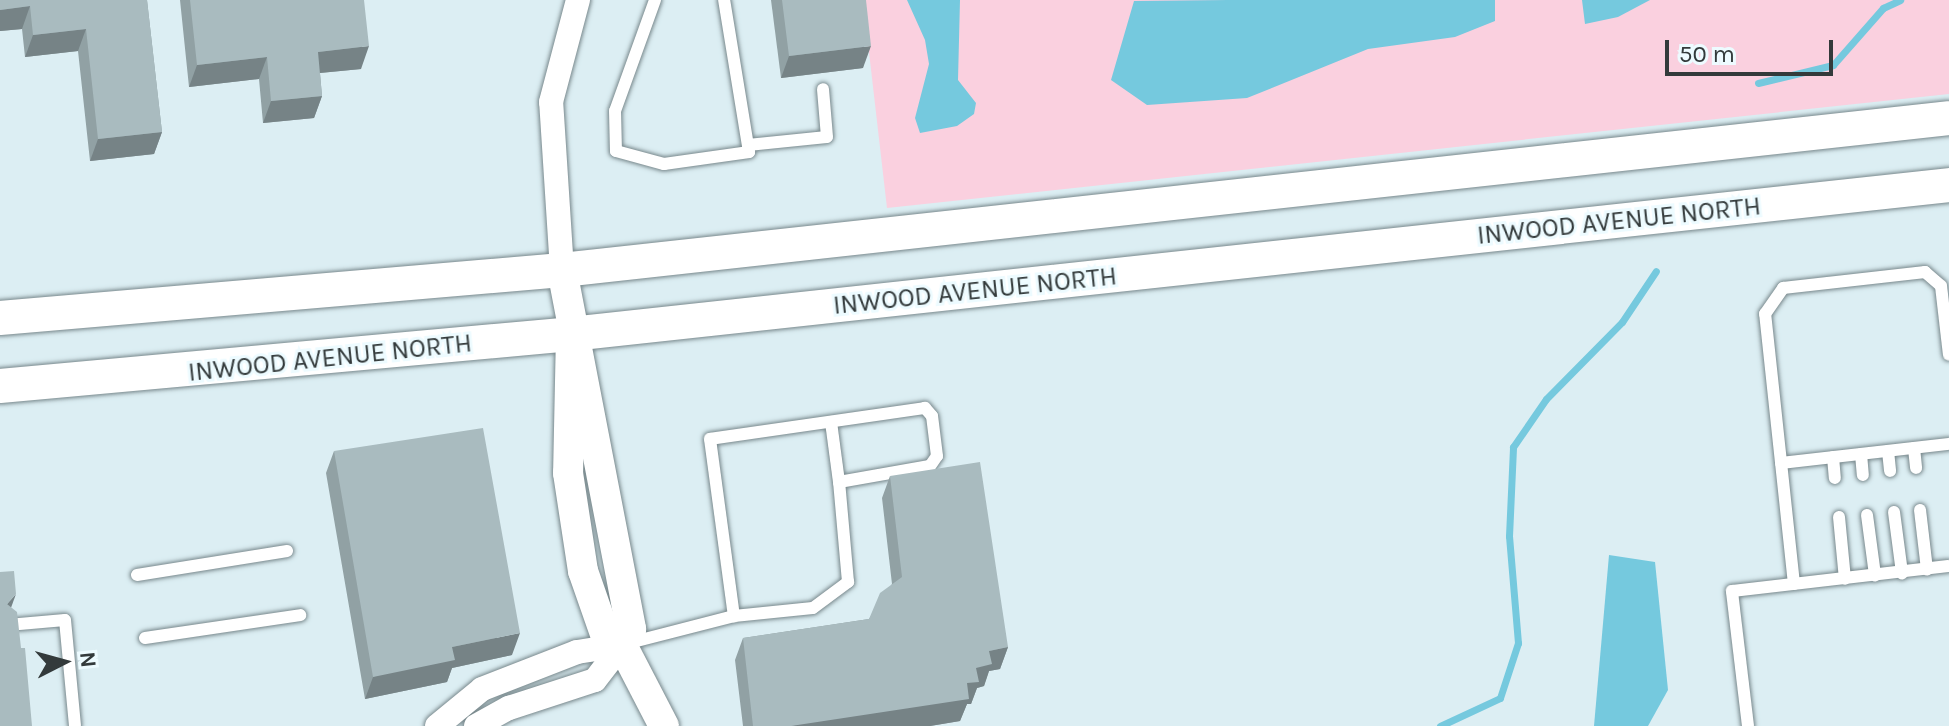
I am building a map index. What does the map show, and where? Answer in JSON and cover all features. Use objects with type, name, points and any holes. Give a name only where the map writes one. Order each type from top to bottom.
[{"type":"main road","points":[[0,318],[562,270],[1949,118]]},
{"type":"main road","name":"INWOOD AVENUE NORTH","points":[[0,386],[571,334],[1949,185]]},
{"type":"street","points":[[476,726],[509,708],[595,680],[631,629],[571,334],[562,270],[551,102],[578,0]]},
{"type":"street","points":[[437,726],[482,689],[577,652],[622,645]]},
{"type":"street","points":[[622,645],[664,726]]},
{"type":"lane","points":[[655,0],[615,111],[616,151],[664,164],[749,152],[724,0]]},
{"type":"lane","points":[[748,145],[827,137],[823,89]]},
{"type":"lane","points":[[1794,584],[1765,314],[1783,288],[1925,272],[1941,286],[1949,355]]},
{"type":"lane","points":[[734,616],[710,439],[925,408],[932,416],[937,456],[930,466],[839,482]]},
{"type":"lane","points":[[622,645],[734,616],[813,608],[848,582],[831,422]]},
{"type":"lane","points":[[1781,463],[1949,444]]},
{"type":"lane","points":[[1914,448],[1916,468]]},
{"type":"lane","points":[[1888,451],[1890,471]]},
{"type":"lane","points":[[1861,454],[1863,475]]},
{"type":"lane","points":[[1833,457],[1835,478]]},
{"type":"lane","points":[[1920,510],[1927,570]]},
{"type":"lane","points":[[1894,512],[1902,573]]},
{"type":"lane","points":[[1867,515],[1875,575]]},
{"type":"lane","points":[[1839,517],[1845,579]]},
{"type":"lane","points":[[137,575],[287,551]]},
{"type":"lane","points":[[1748,726],[1732,591],[1949,566]]},
{"type":"lane","points":[[145,638],[300,615]]},
{"type":"lane","points":[[8,625],[65,620],[75,726]]},
{"type":"shaded area","points":[[863,0],[1949,0],[1949,94],[887,208]]},
{"type":"water","points":[[907,0],[960,0],[958,80],[976,103],[974,114],[957,126],[920,133],[915,118],[929,64],[925,40]]},
{"type":"water","points":[[1495,0],[1495,21],[1455,37],[1368,49],[1247,98],[1147,105],[1111,80],[1134,1]]},
{"type":"water","points":[[1582,0],[1650,0],[1618,17],[1585,24]]},
{"type":"water","points":[[1609,555],[1655,562],[1668,690],[1648,726],[1594,726]]},
{"type":"building","points":[[0,0],[147,0],[162,132],[98,139],[86,29],[33,35],[30,6],[0,10]]},
{"type":"building","points":[[190,0],[364,0],[369,46],[318,52],[322,96],[271,101],[267,57],[197,65]]},
{"type":"building","points":[[782,0],[866,0],[871,46],[789,56]]},
{"type":"building","points":[[483,428],[520,633],[452,647],[455,660],[373,677],[334,451]]},
{"type":"building","points":[[980,462],[1008,647],[989,651],[992,664],[976,668],[979,682],[967,683],[969,699],[791,726],[753,726],[743,638],[869,619],[880,593],[902,577],[890,476]]},
{"type":"building","points":[[14,571],[16,594],[7,604],[17,612],[21,648],[25,648],[32,726],[0,726],[0,572]]},
{"type":"waterway","points":[[1758,83],[1833,65],[1883,8],[1900,0]]},
{"type":"waterway","points":[[1440,726],[1500,698],[1518,643],[1509,536],[1513,447],[1546,399],[1622,322],[1656,271]]}]
